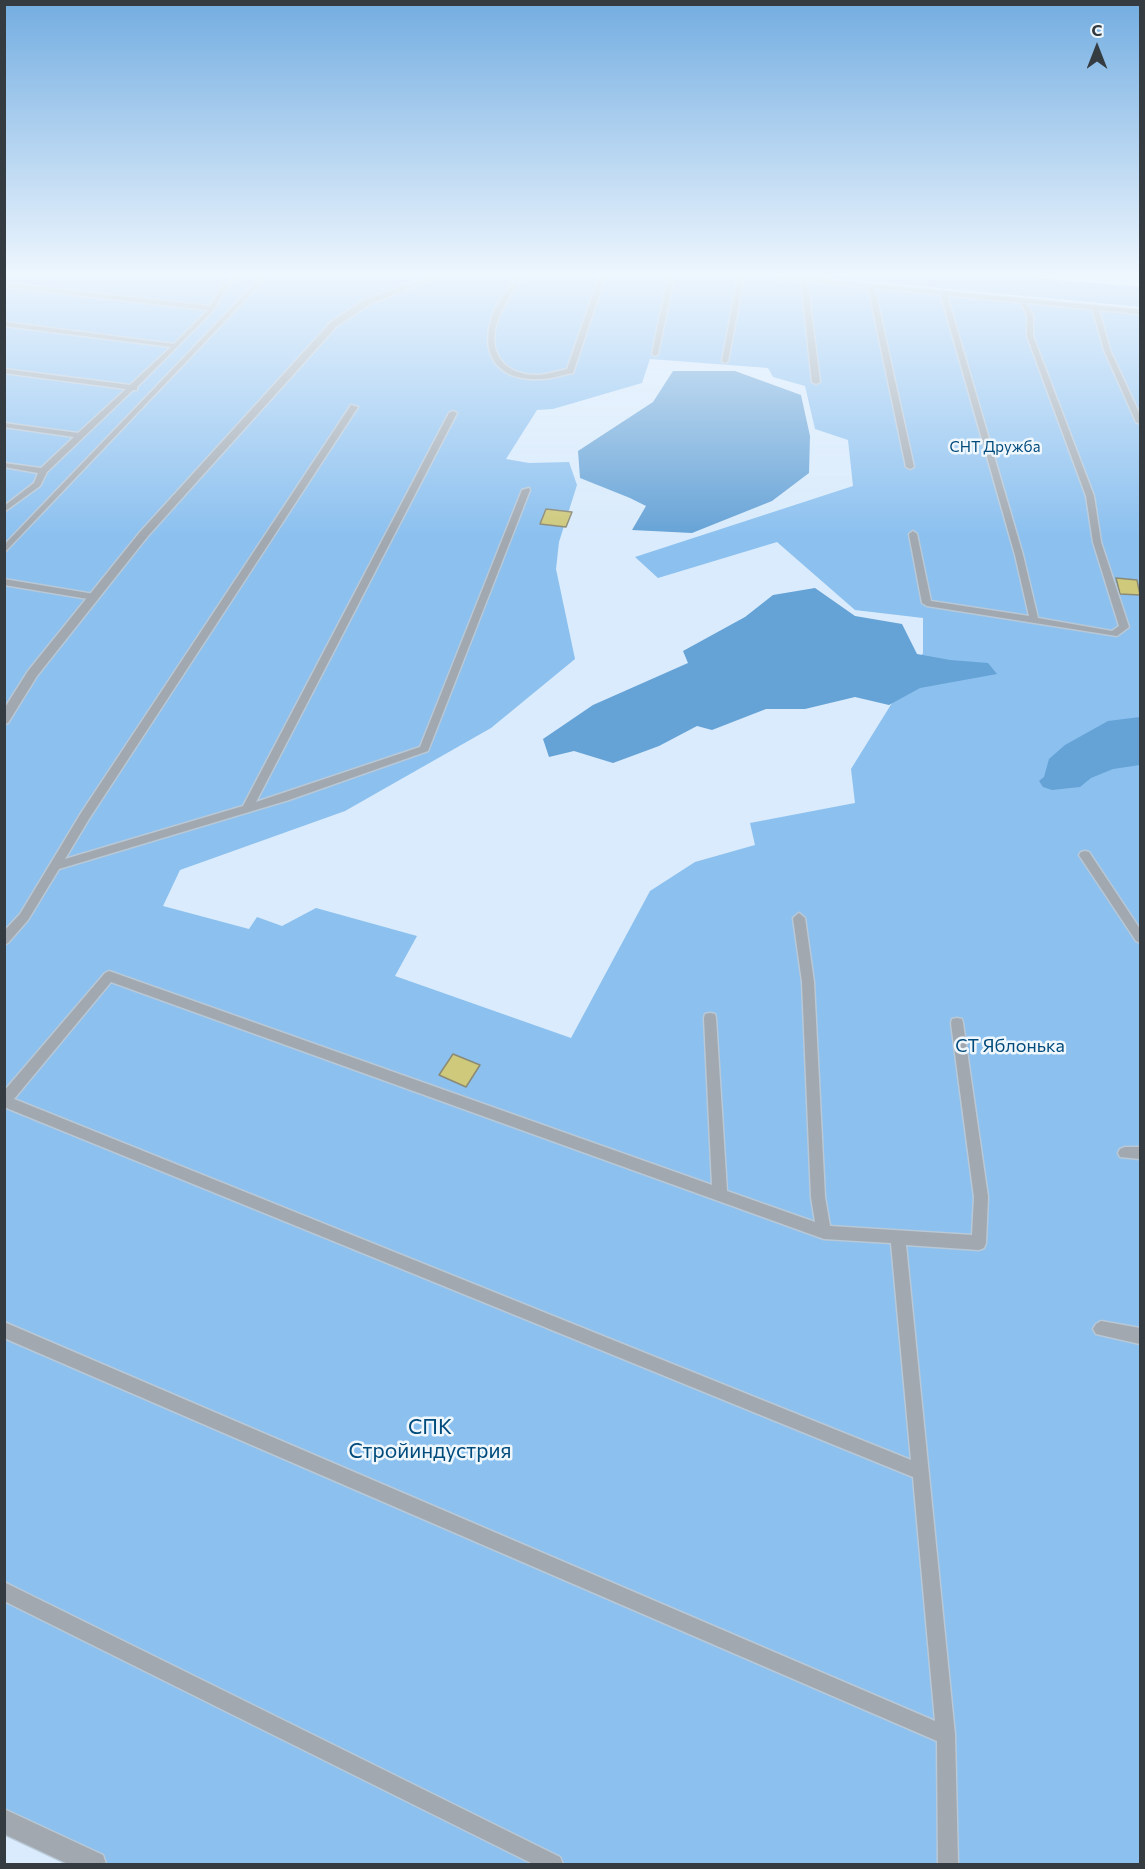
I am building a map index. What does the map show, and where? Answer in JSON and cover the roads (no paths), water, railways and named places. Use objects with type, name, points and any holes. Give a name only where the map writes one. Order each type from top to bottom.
[{"type":"street","points":[[6,717],[33,674],[144,534],[298,364]]},
{"type":"street","points":[[4,1821],[94,1864]]},
{"type":"lane","points":[[4,510],[37,484],[43,471],[158,364]]},
{"type":"lane","points":[[4,551],[181,364]]},
{"type":"lane","points":[[498,364],[499,368],[517,378],[550,377],[570,371],[572,364]]},
{"type":"lane","points":[[814,364],[816,382]]},
{"type":"lane","points":[[888,364],[910,467]]},
{"type":"lane","points":[[964,364],[1019,555],[1034,620]]},
{"type":"lane","points":[[913,534],[927,603],[1114,634],[1124,627],[1097,542],[1090,496],[1041,364]]},
{"type":"lane","points":[[1114,364],[1140,422]]},
{"type":"lane","points":[[4,371],[134,388]]},
{"type":"lane","points":[[4,940],[24,917],[92,806],[354,407]]},
{"type":"lane","points":[[247,808],[453,413]]},
{"type":"lane","points":[[4,425],[80,436]]},
{"type":"lane","points":[[4,465],[43,471]]},
{"type":"lane","points":[[55,866],[247,808],[424,748],[526,490]]},
{"type":"lane","points":[[4,582],[94,597]]},
{"type":"lane","points":[[1085,855],[1140,938]]},
{"type":"lane","points":[[798,918],[808,981],[819,1197],[824,1232]]},
{"type":"lane","points":[[921,1472],[5,1101],[109,976],[824,1232],[979,1243],[981,1197],[957,1023]]},
{"type":"lane","points":[[710,1018],[720,1195]]},
{"type":"lane","points":[[1125,1153],[1140,1154]]},
{"type":"lane","points":[[898,1237],[946,1735],[948,1864]]},
{"type":"lane","points":[[1101,1329],[1140,1336]]},
{"type":"lane","points":[[4,1330],[946,1735]]},
{"type":"lane","points":[[4,1591],[552,1864]]},
{"type":"park label","name":"СНТ Дружба","points":[[995,447]]},
{"type":"park label","name":"СТ Яблонька","points":[[1010,1046]]},
{"type":"park label","name":"СПК Стройиндустрия","points":[[430,1439]]}]
